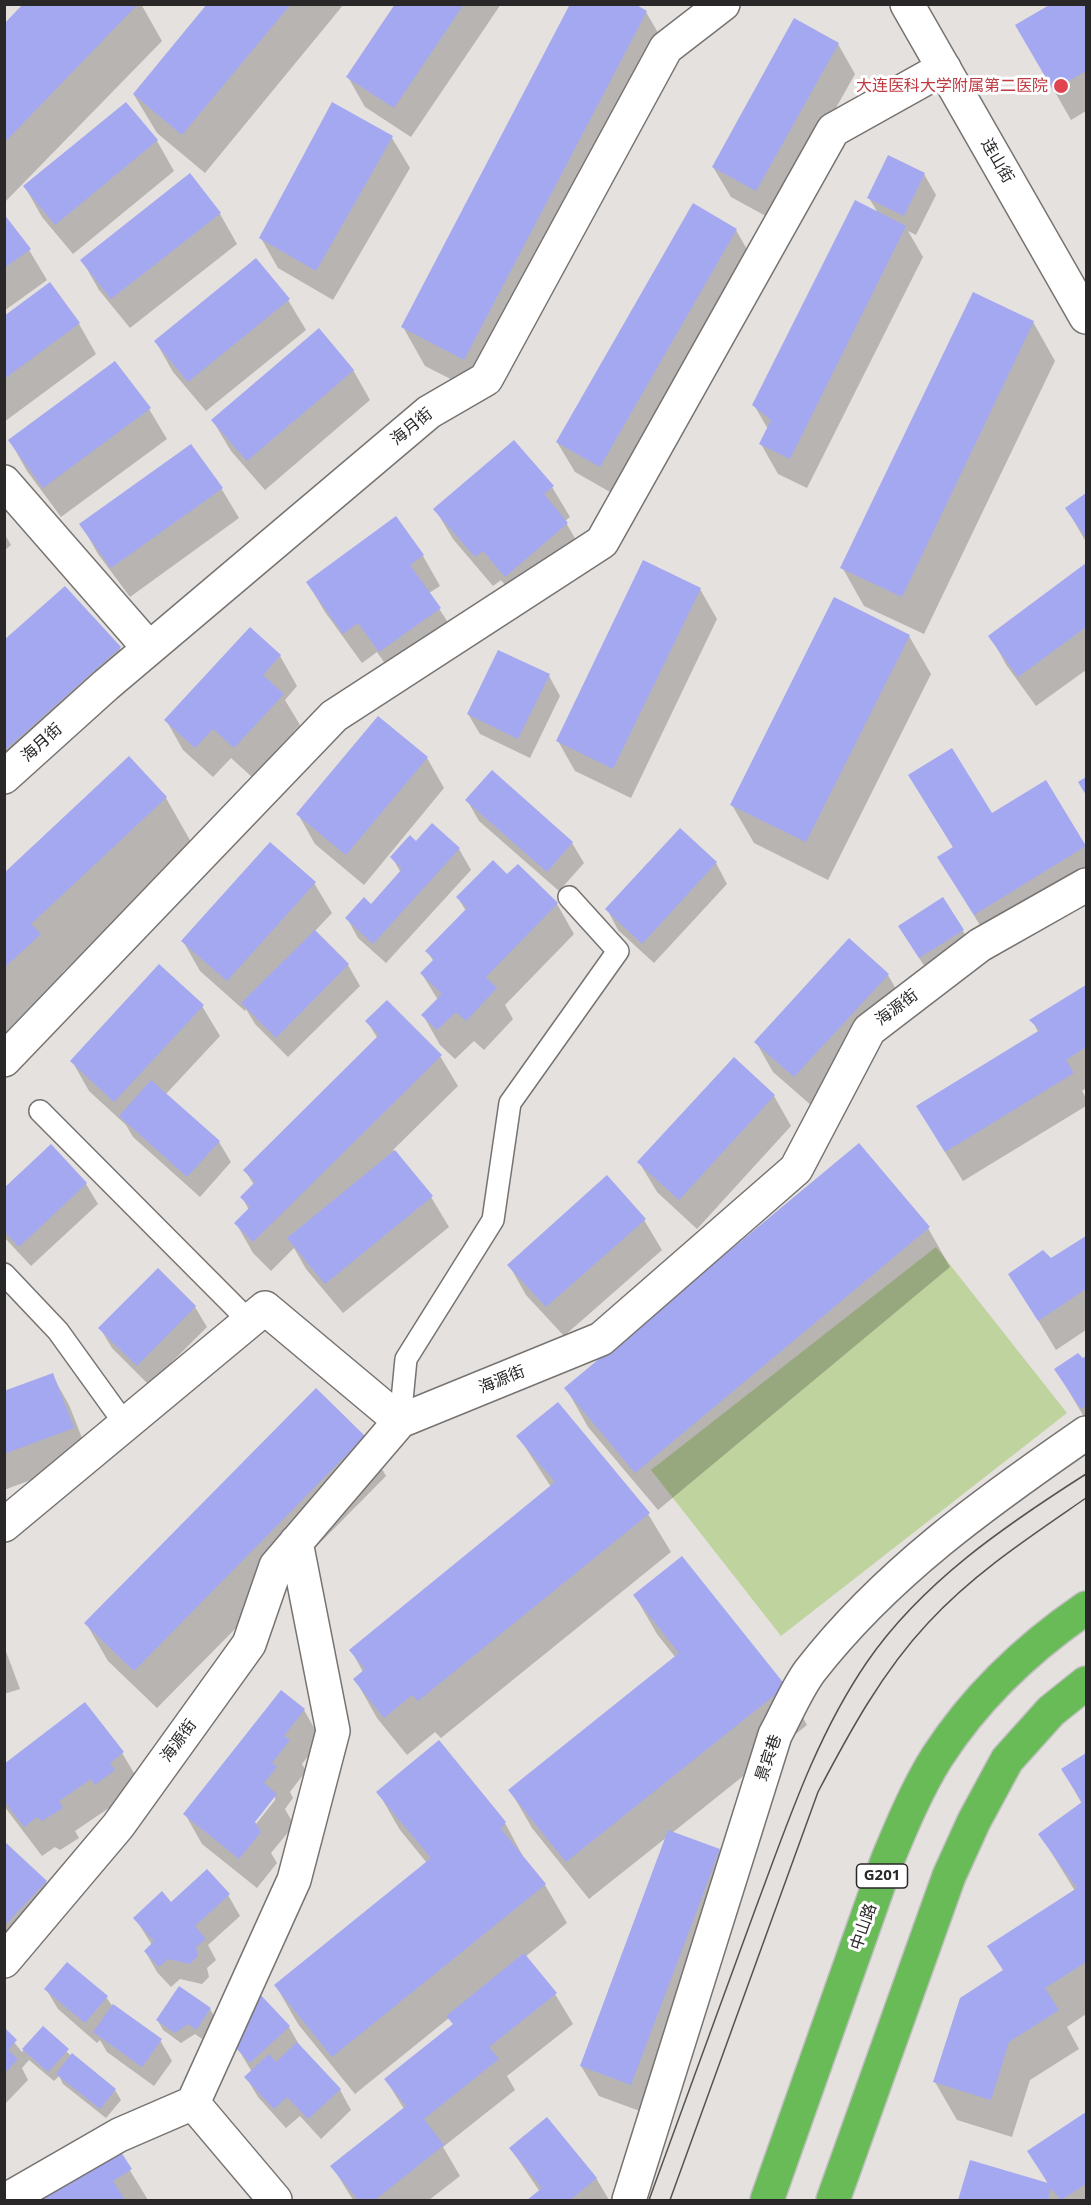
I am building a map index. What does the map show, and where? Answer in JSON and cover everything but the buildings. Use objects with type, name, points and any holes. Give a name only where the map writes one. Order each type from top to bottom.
[{"type":"highway","name":"中山路","points":[[767,2200],[887,1861],[910,1807],[937,1757],[975,1706],[1024,1656],[1086,1608]]},
{"type":"highway","points":[[833,2200],[948,1876],[974,1821],[1006,1760],[1051,1711],[1086,1683]]},
{"type":"street","name":"海月街","points":[[4,777],[149,648],[429,412],[486,379],[666,48],[723,4]]},
{"type":"street","name":"连山街","points":[[908,4],[1086,317]]},
{"type":"street","points":[[4,1060],[334,716],[602,542],[833,130],[944,68]]},
{"type":"street","points":[[4,482],[149,648]]},
{"type":"street","name":"海源街","points":[[4,1961],[118,1826],[249,1644],[276,1566],[400,1421],[601,1339],[796,1169],[869,1030],[980,945],[1086,885]]},
{"type":"street","points":[[4,1525],[265,1308],[400,1421]]},
{"type":"street","name":"景宾巷","points":[[629,2200],[775,1735],[809,1672],[891,1581],[988,1501],[1086,1432]]},
{"type":"street","points":[[6,2200],[119,2136],[193,2103],[294,1880],[333,1731],[296,1542]]},
{"type":"street","points":[[193,2103],[275,2200]]},
{"type":"lane","points":[[400,1421],[406,1359],[493,1220],[510,1103],[618,951],[569,897]]},
{"type":"lane","points":[[40,1111],[249,1322]]},
{"type":"lane","points":[[4,1274],[58,1331],[125,1424]]},
{"type":"green space","points":[[936,1247],[1067,1413],[781,1636],[651,1470]]},
{"type":"tram line","points":[[649,2200],[791,1814],[817,1751],[849,1691],[889,1633],[939,1581],[996,1535],[1086,1474]]},
{"type":"tram line","points":[[670,2200],[818,1792],[854,1726],[881,1682],[911,1642],[946,1605],[984,1571],[1086,1498]]},
{"type":"place","name":"大连医科大学附属第二医院","points":[[1061,86]]}]
